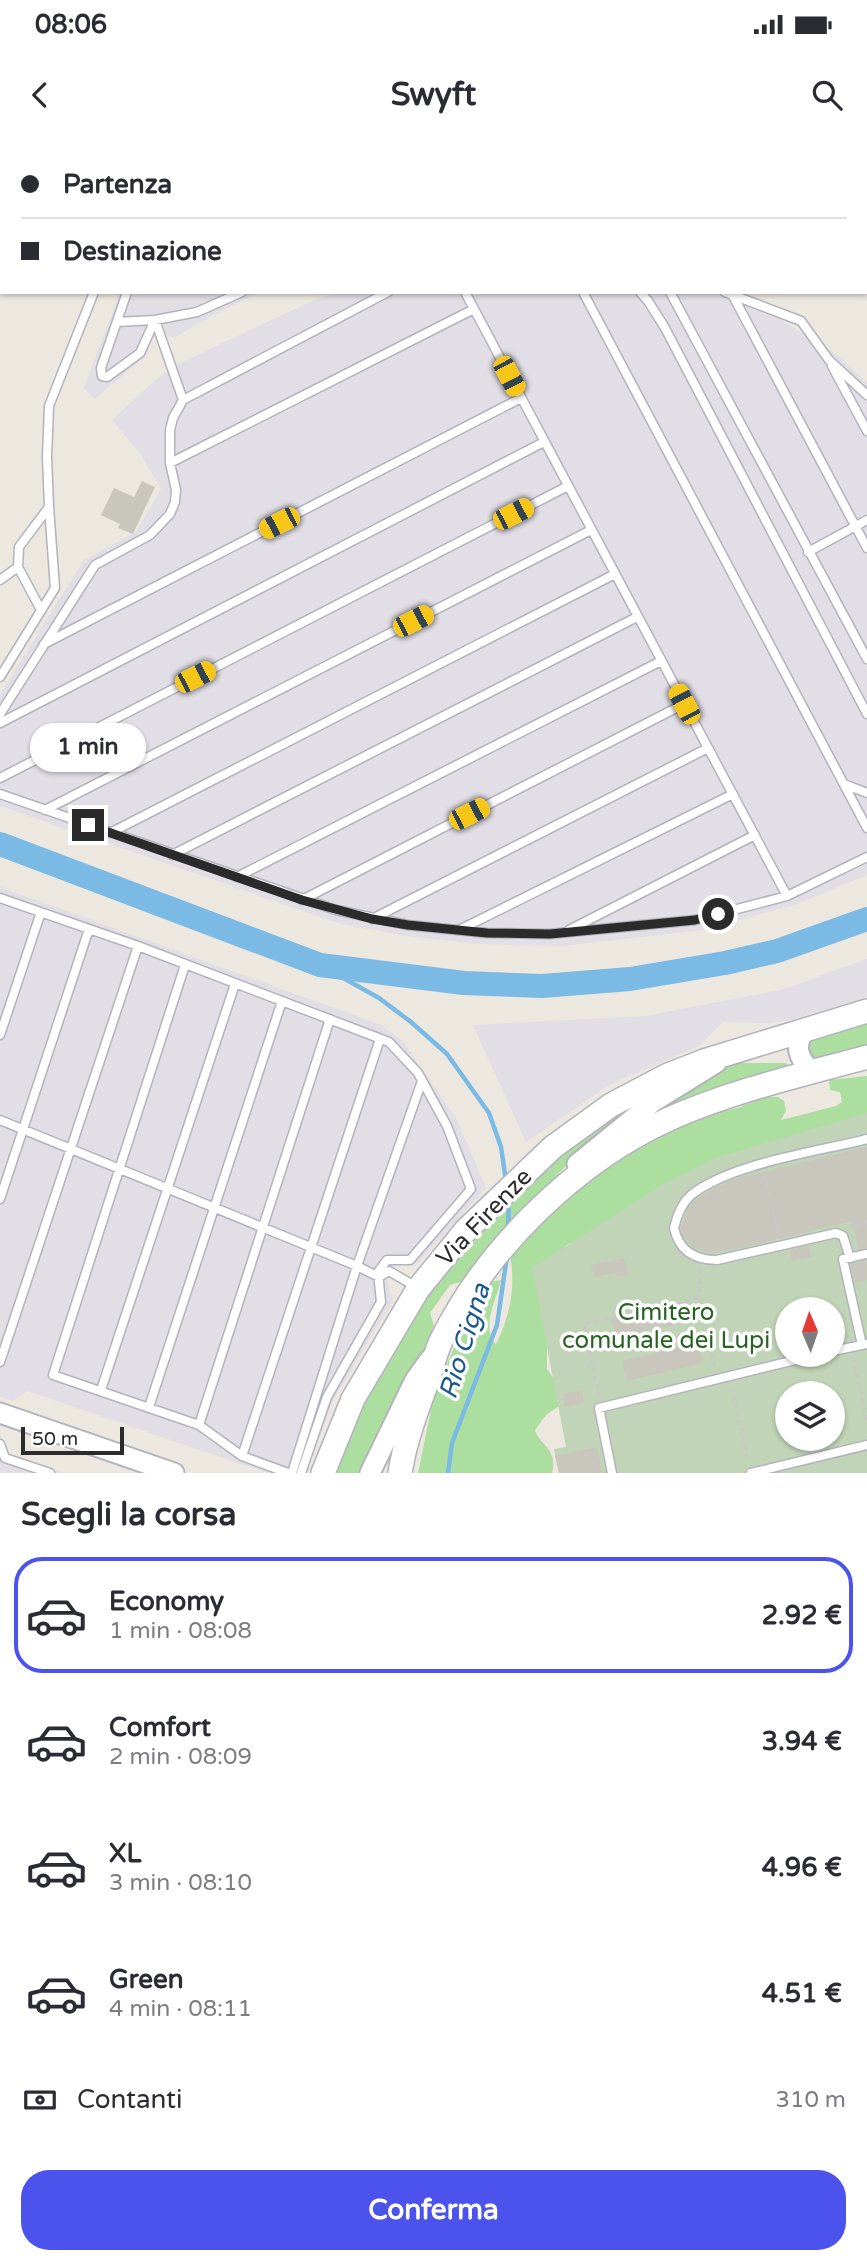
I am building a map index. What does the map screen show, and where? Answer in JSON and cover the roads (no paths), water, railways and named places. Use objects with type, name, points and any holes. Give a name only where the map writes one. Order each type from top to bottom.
[{"type":"main road","name":"Via Firenze","points":[[323,1473],[353,1399],[418,1289],[457,1240],[527,1171],[583,1124],[623,1098],[676,1072],[867,1011]]},
{"type":"main road","name":"Via Firenze","points":[[401,1473],[408,1432],[440,1343],[504,1246],[529,1218],[604,1157],[656,1125],[709,1104],[867,1057]]},
{"type":"street","points":[[807,1028],[798,1040],[798,1048],[803,1063],[813,1072]]},
{"type":"street","name":"Via Firenze","points":[[529,1218],[562,1177],[635,1115],[735,1051]]},
{"type":"street","name":"Via Firenze","points":[[370,1473],[415,1380],[440,1343]]},
{"type":"street","points":[[5,1415],[174,1473]]},
{"type":"lane","points":[[0,677],[55,588],[47,457],[48,406],[93,294]]},
{"type":"lane","points":[[126,294],[101,368],[102,376],[107,377],[140,353],[155,320]]},
{"type":"lane","points":[[117,322],[155,320],[197,312],[238,294]]},
{"type":"lane","points":[[0,714],[95,565],[150,535],[170,514],[176,490],[170,463],[171,424],[183,400],[384,294]]},
{"type":"lane","points":[[466,294],[787,896]]},
{"type":"lane","points":[[584,294],[867,828]]},
{"type":"lane","points":[[642,294],[665,328],[867,714]]},
{"type":"lane","points":[[671,294],[867,659]]},
{"type":"lane","points":[[729,294],[867,548]]},
{"type":"lane","points":[[731,294],[801,321],[829,360],[867,431]]},
{"type":"lane","points":[[170,463],[474,309]]},
{"type":"lane","points":[[155,320],[183,400]]},
{"type":"lane","points":[[829,360],[867,395]]},
{"type":"lane","points":[[44,644],[521,398]]},
{"type":"lane","points":[[0,723],[544,442]]},
{"type":"lane","points":[[0,778],[568,486]]},
{"type":"lane","points":[[41,610],[18,567],[19,547],[49,507]]},
{"type":"lane","points":[[808,552],[867,520]]},
{"type":"lane","points":[[45,810],[591,530]]},
{"type":"lane","points":[[0,580],[18,567]]},
{"type":"lane","points":[[110,833],[615,574]]},
{"type":"lane","points":[[173,855],[637,617]]},
{"type":"lane","points":[[237,877],[660,661]]},
{"type":"lane","points":[[302,900],[684,704]]},
{"type":"lane","points":[[372,919],[708,748]]},
{"type":"lane","points":[[844,784],[867,793]]},
{"type":"lane","points":[[0,794],[302,900],[372,919],[458,931],[563,933],[695,920],[787,896],[867,857]]},
{"type":"lane","points":[[458,931],[733,794]]},
{"type":"lane","points":[[563,933],[754,835]]},
{"type":"lane","points":[[0,898],[138,946],[388,1042],[422,1080],[447,1126],[471,1189],[410,1260],[387,1260],[378,1272],[381,1302],[327,1397],[301,1473]]},
{"type":"lane","points":[[0,1035],[41,912]]},
{"type":"lane","points":[[0,1199],[89,929]]},
{"type":"lane","points":[[0,1362],[138,946]]},
{"type":"lane","points":[[185,965],[53,1375],[199,1425],[242,1456],[290,1473],[357,1266],[422,1080]]},
{"type":"lane","points":[[101,1390],[235,984]]},
{"type":"lane","points":[[149,1407],[282,1001]]},
{"type":"lane","points":[[199,1425],[330,1019]]},
{"type":"lane","points":[[242,1456],[380,1039]]},
{"type":"lane","points":[[0,1120],[379,1277]]},
{"type":"lane","points":[[850,1258],[843,1236],[836,1233],[717,1260],[694,1257],[681,1245],[674,1228],[680,1209],[690,1196],[721,1176],[867,1139]]},
{"type":"lane","points":[[845,1348],[865,1344],[843,1259],[867,1254]]},
{"type":"lane","points":[[379,1277],[389,1271],[418,1289]]},
{"type":"lane","points":[[612,1473],[600,1407],[775,1365]]},
{"type":"lane","points":[[0,1444],[5,1458],[50,1473]]},
{"type":"lane","points":[[751,1473],[867,1446]]},
{"type":"waterway","points":[[0,844],[320,965],[464,983],[542,986],[630,979],[777,951],[867,919]]},
{"type":"waterway","name":"Rio Cigna","points":[[320,965],[379,998],[447,1054],[489,1113],[501,1147],[506,1181]]},
{"type":"waterway","name":"Rio Cigna","points":[[508,1230],[509,1200]]},
{"type":"waterway","name":"Rio Cigna","points":[[448,1473],[452,1443],[497,1325],[507,1256]]},
{"type":"park label","name":"Cimitero comunale dei Lupi","points":[[666,1326]]}]
